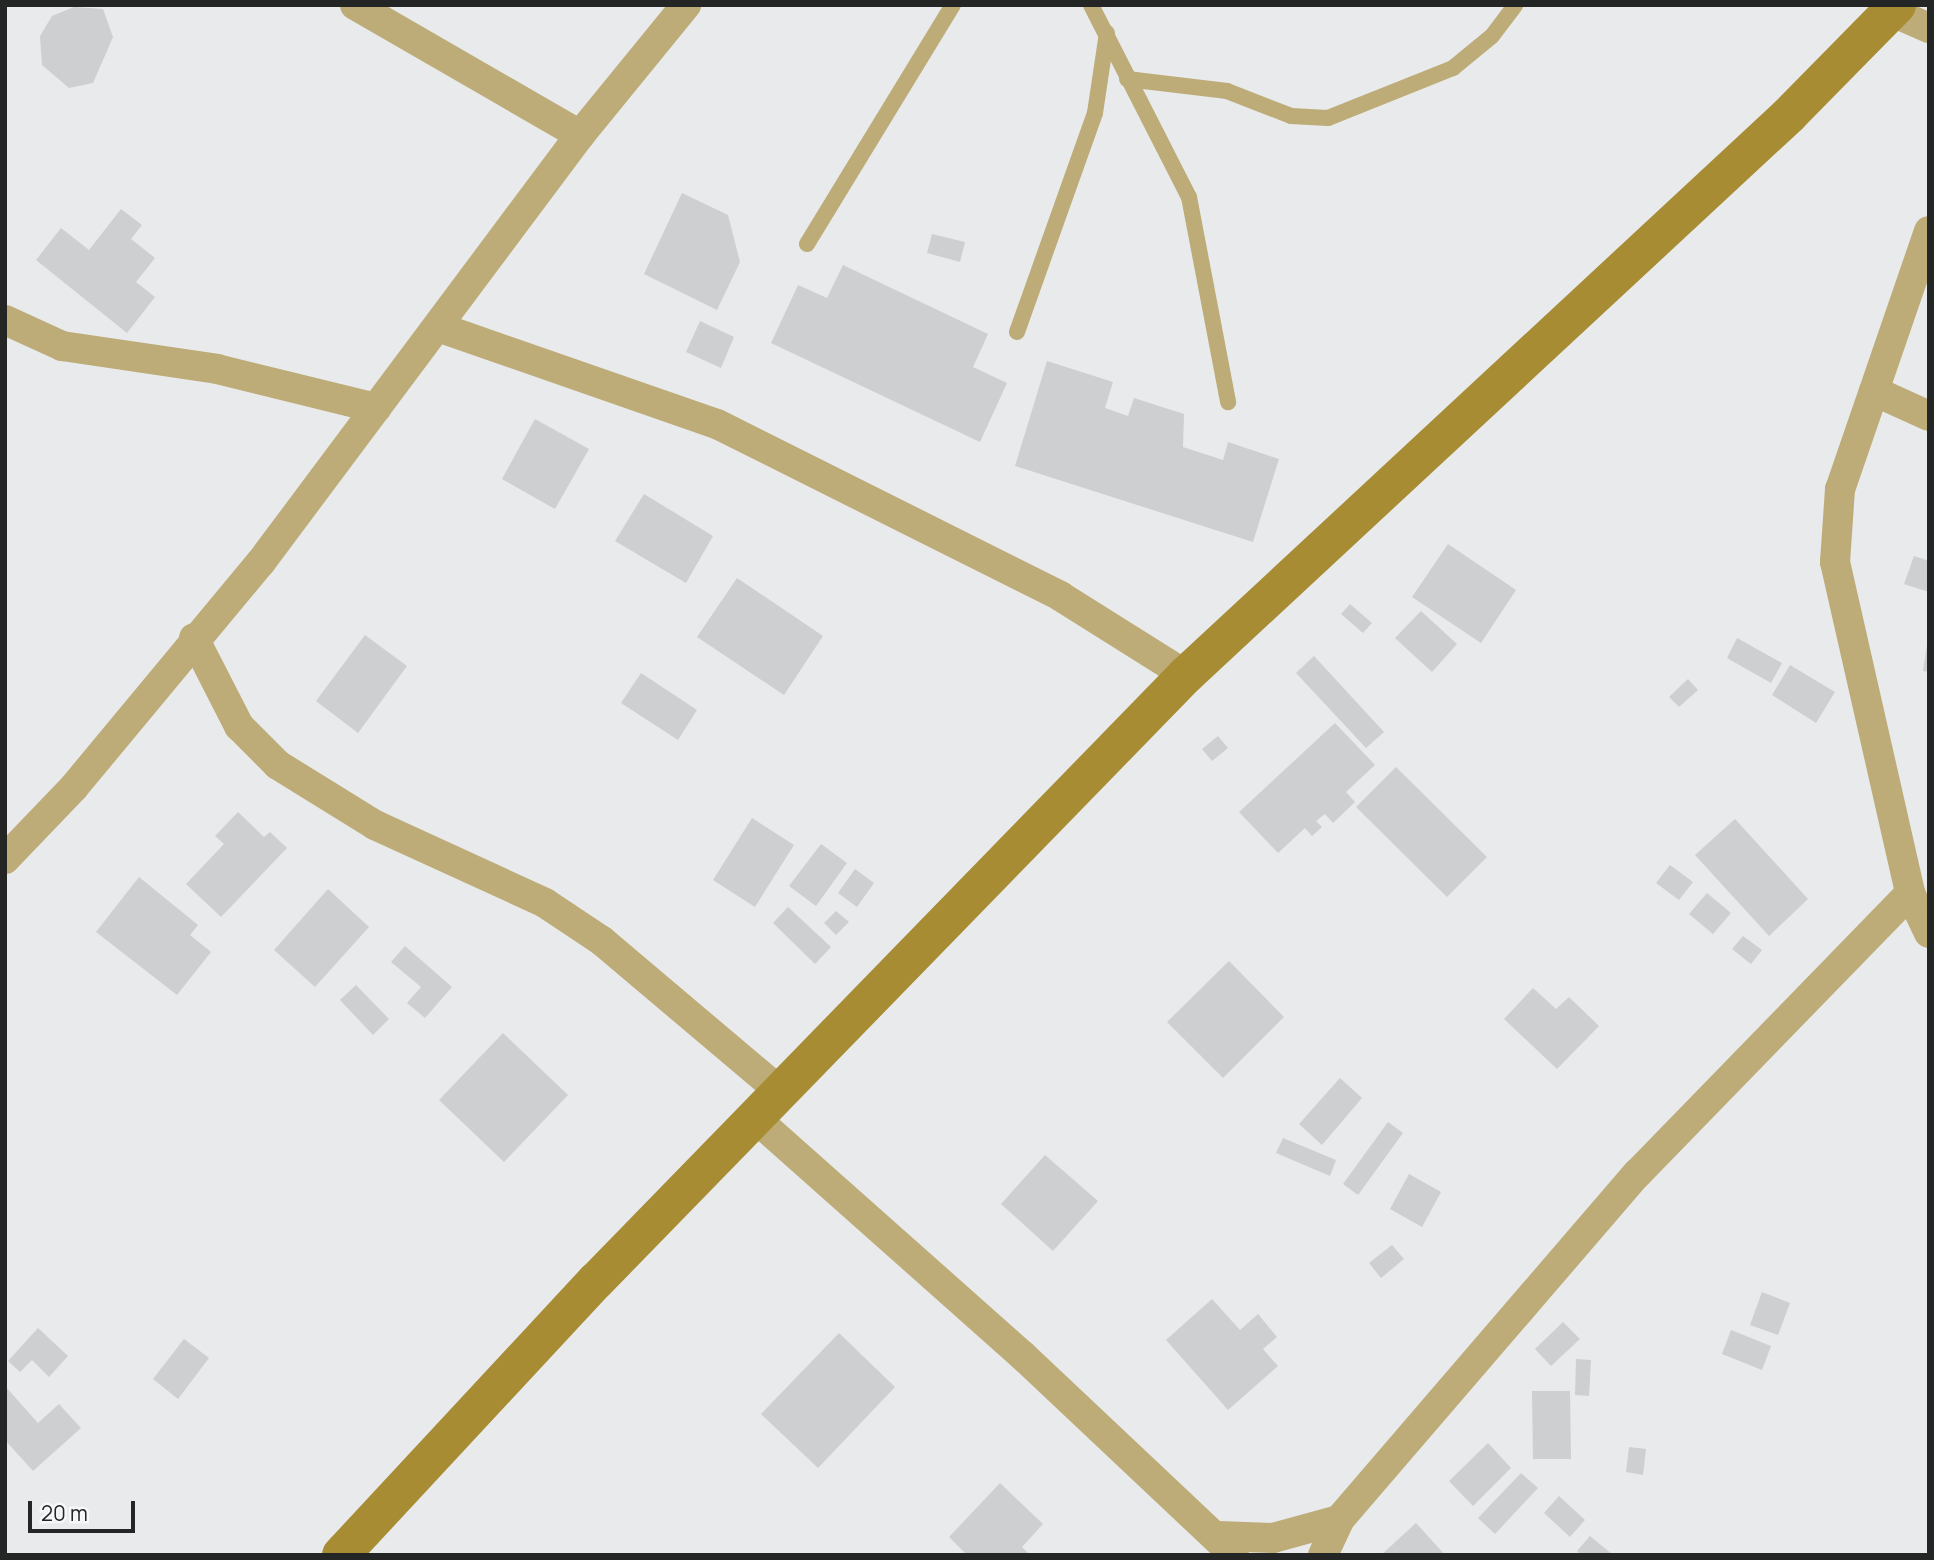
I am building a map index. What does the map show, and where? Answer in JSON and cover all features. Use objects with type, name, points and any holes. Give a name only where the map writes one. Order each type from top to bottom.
[{"type":"street","points":[[355,5],[580,135]]},
{"type":"street","points":[[5,859],[74,787],[194,638],[261,562],[580,135],[686,5]]},
{"type":"street","points":[[341,1555],[768,1105],[1186,675],[1789,115],[1893,8],[1929,28]]},
{"type":"street","points":[[1929,231],[1840,489],[1835,562],[1910,893],[1929,933]]},
{"type":"street","points":[[5,320],[23,332],[82,351],[216,369],[376,408]]},
{"type":"street","points":[[438,327],[717,424],[1037,583],[1186,675]]},
{"type":"street","points":[[1874,391],[1929,416]]},
{"type":"street","points":[[194,638],[239,726],[278,765],[364,820],[545,903],[602,941],[768,1105],[1226,1545],[1273,1538],[1339,1520]]},
{"type":"street","points":[[1323,1555],[1339,1520],[1637,1174],[1910,893]]},
{"type":"lane","points":[[807,244],[953,5]]},
{"type":"lane","points":[[1091,5],[1107,30],[1127,79],[1189,197],[1228,402]]},
{"type":"lane","points":[[1127,79],[1227,92],[1291,116],[1328,118],[1453,68],[1492,36],[1515,5]]},
{"type":"lane","points":[[1017,332],[1095,113],[1107,30]]},
{"type":"building","points":[[74,7],[103,9],[113,37],[93,83],[69,88],[42,65],[40,36],[52,16]]},
{"type":"building","points":[[682,193],[728,215],[740,262],[717,310],[644,274]]},
{"type":"building","points":[[121,209],[142,225],[131,239],[155,258],[136,282],[155,297],[127,333],[36,260],[61,228],[89,250]]},
{"type":"building","points":[[932,234],[965,242],[960,262],[927,253]]},
{"type":"building","points":[[843,265],[988,334],[973,367],[1007,383],[980,442],[771,343],[798,285],[827,298]]},
{"type":"building","points":[[700,321],[734,337],[721,368],[686,352]]},
{"type":"building","points":[[1047,361],[1113,382],[1105,408],[1128,416],[1134,398],[1184,414],[1183,447],[1223,460],[1228,442],[1279,459],[1253,542],[1015,466]]},
{"type":"building","points":[[535,419],[589,449],[555,509],[502,479]]},
{"type":"building","points":[[644,494],[713,536],[686,583],[615,541]]},
{"type":"building","points":[[1448,544],[1516,590],[1481,643],[1412,597]]},
{"type":"building","points":[[1914,556],[1929,561],[1929,592],[1904,584]]},
{"type":"building","points":[[737,578],[823,636],[784,695],[697,637]]},
{"type":"building","points":[[1350,604],[1372,623],[1363,633],[1341,614]]},
{"type":"building","points":[[1421,611],[1457,644],[1432,672],[1395,638]]},
{"type":"building","points":[[365,635],[407,666],[358,733],[316,701]]},
{"type":"building","points":[[1737,638],[1782,663],[1771,683],[1727,658]]},
{"type":"building","points":[[1929,645],[1929,672],[1923,671]]},
{"type":"building","points":[[1314,656],[1384,732],[1366,748],[1296,673]]},
{"type":"building","points":[[1790,665],[1835,692],[1816,723],[1772,695]]},
{"type":"building","points":[[641,673],[697,710],[678,740],[621,703]]},
{"type":"building","points":[[1688,679],[1698,690],[1679,707],[1669,697]]},
{"type":"building","points":[[1335,723],[1375,765],[1346,792],[1355,802],[1333,823],[1325,814],[1316,821],[1322,827],[1312,836],[1305,828],[1278,853],[1239,812]]},
{"type":"building","points":[[1218,736],[1228,748],[1212,761],[1202,749]]},
{"type":"building","points":[[1396,767],[1487,857],[1447,897],[1356,807]]},
{"type":"building","points":[[238,812],[264,837],[270,832],[287,848],[221,917],[186,884],[224,844],[215,836]]},
{"type":"building","points":[[752,818],[794,845],[755,907],[713,880]]},
{"type":"building","points":[[1735,819],[1808,899],[1769,936],[1695,855]]},
{"type":"building","points":[[821,844],[847,863],[816,906],[789,886]]},
{"type":"building","points":[[1670,865],[1693,882],[1679,900],[1656,883]]},
{"type":"building","points":[[855,869],[874,883],[857,907],[838,893]]},
{"type":"building","points":[[139,877],[198,925],[190,935],[211,952],[177,995],[96,932]]},
{"type":"building","points":[[328,889],[369,927],[315,987],[274,950]]},
{"type":"building","points":[[1707,893],[1731,913],[1713,934],[1689,914]]},
{"type":"building","points":[[788,907],[831,947],[815,964],[773,923]]},
{"type":"building","points":[[836,911],[849,922],[836,935],[824,923]]},
{"type":"building","points":[[1743,936],[1762,950],[1751,964],[1732,949]]},
{"type":"building","points":[[405,946],[452,987],[425,1018],[407,1003],[421,987],[391,962]]},
{"type":"building","points":[[1229,961],[1284,1017],[1223,1078],[1167,1022]]},
{"type":"building","points":[[356,985],[389,1019],[373,1035],[340,1000]]},
{"type":"building","points":[[1533,988],[1556,1009],[1569,997],[1599,1026],[1557,1069],[1504,1019]]},
{"type":"building","points":[[503,1033],[568,1095],[504,1162],[439,1100]]},
{"type":"building","points":[[1340,1078],[1362,1098],[1322,1145],[1299,1124]]},
{"type":"building","points":[[1388,1122],[1403,1133],[1358,1195],[1343,1184]]},
{"type":"building","points":[[1283,1138],[1336,1160],[1330,1176],[1276,1153]]},
{"type":"building","points":[[1045,1155],[1098,1201],[1053,1251],[1001,1204]]},
{"type":"building","points":[[1409,1174],[1441,1192],[1422,1227],[1390,1209]]},
{"type":"building","points":[[1392,1245],[1404,1259],[1381,1278],[1369,1263]]},
{"type":"building","points":[[1762,1292],[1790,1303],[1778,1335],[1750,1325]]},
{"type":"building","points":[[1212,1299],[1240,1330],[1258,1314],[1277,1337],[1263,1349],[1278,1366],[1228,1410],[1166,1340]]},
{"type":"building","points":[[1563,1322],[1580,1339],[1551,1366],[1535,1349]]},
{"type":"building","points":[[38,1328],[68,1356],[49,1377],[32,1360],[20,1372],[8,1361]]},
{"type":"building","points":[[1731,1330],[1771,1346],[1762,1370],[1722,1354]]},
{"type":"building","points":[[839,1333],[895,1387],[818,1468],[761,1414]]},
{"type":"building","points":[[184,1339],[209,1358],[178,1399],[153,1379]]},
{"type":"building","points":[[1576,1359],[1591,1360],[1589,1396],[1575,1395]]},
{"type":"building","points":[[5,1386],[38,1423],[59,1404],[81,1428],[33,1471],[5,1440]]},
{"type":"building","points":[[1532,1391],[1570,1391],[1571,1459],[1533,1459]]},
{"type":"building","points":[[1488,1443],[1511,1468],[1473,1506],[1449,1481]]},
{"type":"building","points":[[1629,1447],[1646,1449],[1643,1475],[1626,1472]]},
{"type":"building","points":[[1521,1473],[1538,1488],[1495,1534],[1478,1518]]},
{"type":"building","points":[[1000,1483],[1043,1524],[1022,1547],[1030,1555],[967,1555],[949,1537]]},
{"type":"building","points":[[1559,1496],[1585,1520],[1570,1537],[1544,1513]]},
{"type":"building","points":[[1416,1523],[1445,1555],[1381,1555]]},
{"type":"building","points":[[1590,1536],[1613,1555],[1581,1555],[1577,1551]]}]
